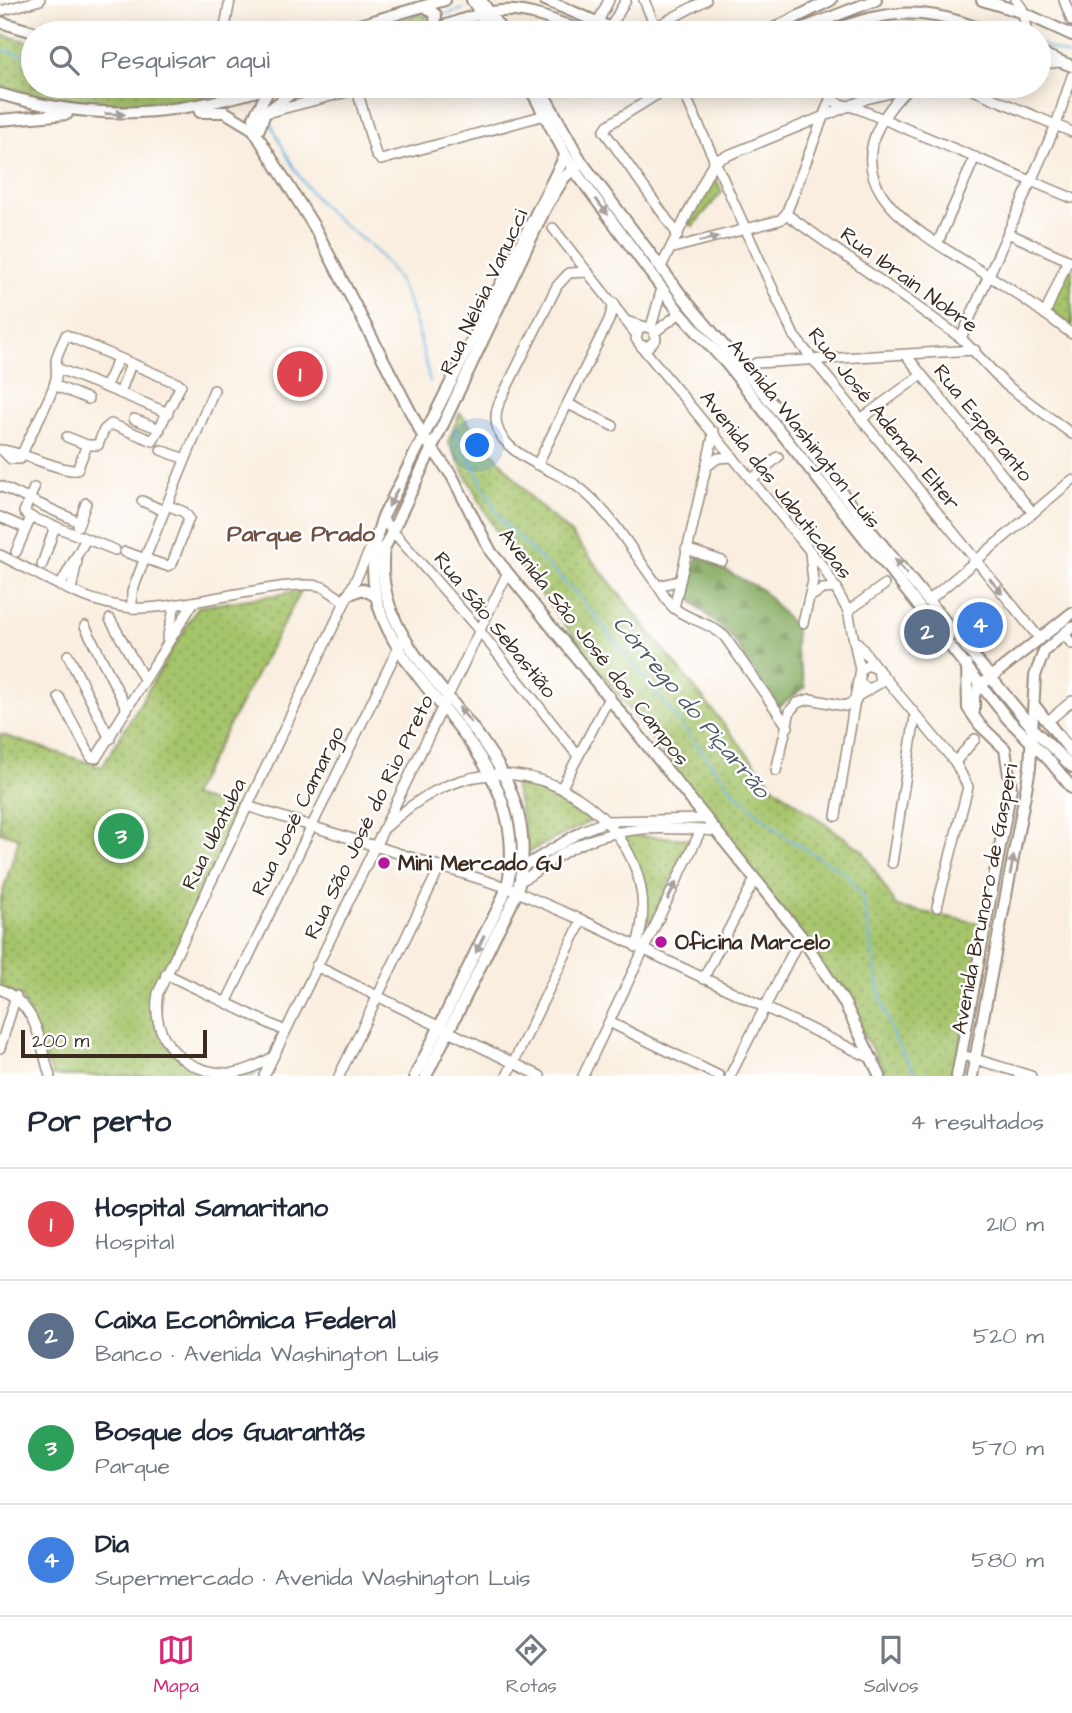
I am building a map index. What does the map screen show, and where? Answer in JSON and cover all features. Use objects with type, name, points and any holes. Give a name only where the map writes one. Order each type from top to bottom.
[{"type":"main road","points":[[378,21],[421,3],[445,0]]},
{"type":"main road","points":[[472,0],[483,8]]},
{"type":"main road","points":[[545,0],[595,21]]},
{"type":"main road","points":[[789,21],[831,0]]},
{"type":"main road","points":[[822,21],[876,0]]},
{"type":"main road","points":[[982,0],[1041,21]]},
{"type":"main road","points":[[421,3],[436,15],[434,21]]},
{"type":"main road","points":[[454,21],[483,8],[535,13],[555,21]]},
{"type":"main road","points":[[862,21],[915,12],[954,21]]},
{"type":"main road","points":[[0,22],[21,28]]},
{"type":"main road","points":[[1051,25],[1072,35]]},
{"type":"main road","points":[[0,94],[34,104],[82,112]]},
{"type":"main road","points":[[166,112],[230,98]]},
{"type":"main road","points":[[0,120],[82,112],[225,112],[253,129],[254,117],[265,98]]},
{"type":"main road","points":[[265,113],[286,98]]},
{"type":"main road","name":"Avenida Washington Luis","points":[[536,98],[565,156],[577,164],[1034,730],[1072,767]]},
{"type":"main road","name":"Avenida Washington Luis","points":[[545,98],[577,164],[581,179],[654,262],[662,288],[680,313],[726,363],[989,696],[1072,788]]},
{"type":"main road","name":"Avenida São José dos Campos","points":[[265,113],[259,127],[266,148]]},
{"type":"main road","name":"Avenida São José dos Campos","points":[[253,129],[348,288],[423,436],[452,476],[491,552],[610,696],[703,825],[715,831],[801,936],[844,1002],[880,1076]]},
{"type":"main road","name":"Rua Nélsia Vanucci","points":[[499,775],[397,649],[374,595],[372,558],[382,519],[565,156]]},
{"type":"main road","name":"Rua Nélsia Vanucci","points":[[499,775],[487,746],[403,638],[391,614],[382,573],[384,549],[391,528],[559,185],[577,164]]},
{"type":"main road","points":[[559,185],[571,179],[581,179]]},
{"type":"main road","points":[[680,313],[684,308],[682,296]]},
{"type":"main road","points":[[415,419],[436,415]]},
{"type":"main road","points":[[347,598],[365,589],[374,595]]},
{"type":"main road","points":[[977,720],[973,700],[981,685],[1072,613]]},
{"type":"main road","points":[[1035,676],[1044,651],[1068,631]]},
{"type":"main road","points":[[1023,654],[1035,676]]},
{"type":"main road","name":"Avenida Brunoro de Gasperi","points":[[957,1076],[1010,807],[1011,768],[1005,749],[977,720],[966,700],[967,665]]},
{"type":"main road","name":"Avenida Brunoro de Gasperi","points":[[972,1076],[1033,745],[1035,676]]},
{"type":"main road","points":[[989,696],[1017,723],[1026,719]]},
{"type":"main road","points":[[1034,706],[1072,753]]},
{"type":"main road","points":[[1011,768],[1019,763],[1029,769],[1037,762],[1050,761]]},
{"type":"main road","points":[[426,1076],[444,1029],[521,868],[518,823],[499,775]]},
{"type":"main road","points":[[499,775],[509,830],[514,887]]},
{"type":"main road","points":[[415,1076],[444,1029]]},
{"type":"street","points":[[0,11],[40,0]]},
{"type":"street","points":[[226,21],[230,0]]},
{"type":"street","points":[[598,21],[609,0]]},
{"type":"street","points":[[614,21],[626,0]]},
{"type":"street","points":[[644,0],[652,21]]},
{"type":"street","points":[[685,9],[691,0]]},
{"type":"street","points":[[668,21],[685,9],[706,0]]},
{"type":"street","points":[[1016,0],[1024,13],[1025,21]]},
{"type":"street","points":[[1064,0],[1072,22]]},
{"type":"street","points":[[867,21],[870,18]]},
{"type":"street","points":[[961,338],[1010,234],[1056,125],[1072,76]]},
{"type":"street","points":[[311,98],[315,100]]},
{"type":"street","points":[[265,113],[323,98]]},
{"type":"street","points":[[359,98],[376,155],[385,160],[545,115]]},
{"type":"street","points":[[652,98],[605,127],[604,134],[678,235]]},
{"type":"street","name":"Rua José Ademar Elter","points":[[686,98],[789,328],[1040,639]]},
{"type":"street","points":[[654,262],[673,248],[777,222],[786,214],[831,98],[1072,198]]},
{"type":"street","points":[[673,248],[714,160],[875,98]]},
{"type":"street","points":[[900,98],[874,132],[870,153],[876,186],[887,204],[1072,334]]},
{"type":"street","points":[[992,98],[1072,132]]},
{"type":"street","points":[[938,242],[975,157]]},
{"type":"street","name":"Rua Ibrain Nobre","points":[[786,214],[961,338],[1006,384],[1072,435]]},
{"type":"street","points":[[553,228],[627,320],[648,332],[657,363]]},
{"type":"street","points":[[1010,234],[1070,261],[1045,314]]},
{"type":"street","points":[[575,256],[569,273],[552,294],[495,411],[497,425],[517,453],[574,484],[597,504],[674,608],[716,628],[788,727]]},
{"type":"street","points":[[569,273],[588,272]]},
{"type":"street","points":[[648,332],[649,346],[641,346],[662,288]]},
{"type":"street","points":[[537,466],[609,320],[614,303]]},
{"type":"street","points":[[648,332],[680,313]]},
{"type":"street","points":[[609,320],[627,320]]},
{"type":"street","points":[[19,458],[54,385],[59,369],[56,360],[66,335],[181,385],[153,441],[111,424],[104,430],[97,445],[87,445],[67,437]]},
{"type":"street","name":"Avenida das Jabuticabas","points":[[641,346],[810,551],[837,589],[848,611],[860,670]]},
{"type":"street","points":[[756,363],[975,350]]},
{"type":"street","name":"Rua Esperanto","points":[[906,355],[1033,513]]},
{"type":"street","points":[[105,387],[118,359]]},
{"type":"street","points":[[120,393],[131,365]]},
{"type":"street","points":[[59,369],[168,413]]},
{"type":"street","points":[[861,419],[921,375]]},
{"type":"street","points":[[54,385],[88,398]]},
{"type":"street","points":[[135,608],[136,583],[145,558],[214,390]]},
{"type":"street","points":[[568,404],[613,426]]},
{"type":"street","points":[[134,419],[160,429]]},
{"type":"street","points":[[674,608],[714,432]]},
{"type":"street","points":[[1,450],[19,458],[72,471],[80,467],[87,445]]},
{"type":"street","points":[[162,450],[185,460]]},
{"type":"street","points":[[705,468],[713,459],[733,457]]},
{"type":"street","points":[[751,480],[778,457]]},
{"type":"street","points":[[928,601],[1072,480]]},
{"type":"street","points":[[0,486],[79,522]]},
{"type":"street","points":[[34,488],[24,512],[31,517],[167,566],[174,562],[189,518],[184,512],[142,501]]},
{"type":"street","points":[[75,534],[86,503]]},
{"type":"street","points":[[0,517],[25,528]]},
{"type":"street","points":[[16,552],[31,517]]},
{"type":"street","name":"Rua São Sebastião","points":[[382,519],[478,630],[578,756]]},
{"type":"street","points":[[42,565],[55,526]]},
{"type":"street","name":"Rua Ubatuba","points":[[273,1056],[246,1070],[231,1074],[203,1071],[179,1059],[166,1043],[158,1022],[157,1000],[166,974],[377,534]]},
{"type":"street","points":[[61,586],[86,539]]},
{"type":"street","points":[[686,548],[722,561]]},
{"type":"street","points":[[803,622],[810,597],[813,570],[810,551]]},
{"type":"street","points":[[0,555],[61,586],[104,603],[135,608],[193,603],[300,585],[321,587],[347,598]]},
{"type":"street","points":[[71,590],[77,559]]},
{"type":"street","name":"Rua São José do Rio Preto","points":[[264,1076],[507,574]]},
{"type":"street","points":[[658,586],[678,581]]},
{"type":"street","points":[[848,611],[884,585]]},
{"type":"street","points":[[810,597],[823,589],[837,589]]},
{"type":"street","points":[[59,697],[91,757],[101,755],[144,679],[193,603]]},
{"type":"street","points":[[164,647],[176,605]]},
{"type":"street","points":[[110,618],[144,679]]},
{"type":"street","points":[[85,626],[127,709]]},
{"type":"street","points":[[1068,631],[1072,644]]},
{"type":"street","points":[[854,635],[915,717],[965,776],[968,796],[937,907]]},
{"type":"street","name":"Rua José Camargo","points":[[227,1001],[403,638]]},
{"type":"street","points":[[68,655],[110,739]]},
{"type":"street","points":[[836,816],[860,670],[867,665],[878,669]]},
{"type":"street","points":[[845,706],[874,687],[878,669]]},
{"type":"street","points":[[858,681],[874,687],[894,687]]},
{"type":"street","points":[[562,787],[610,696]]},
{"type":"street","points":[[776,771],[790,711],[802,701],[810,699],[845,706],[854,716]]},
{"type":"street","points":[[1046,722],[1072,701]]},
{"type":"street","points":[[892,863],[915,717]]},
{"type":"street","points":[[909,750],[918,742],[932,737]]},
{"type":"street","points":[[955,762],[975,740]]},
{"type":"street","points":[[382,831],[437,789],[499,775],[534,778],[562,787],[607,821],[635,869],[643,917],[639,949]]},
{"type":"street","points":[[247,806],[440,867],[514,887],[763,1009],[873,1059]]},
{"type":"street","points":[[521,868],[582,831],[607,821],[703,825]]},
{"type":"street","points":[[514,887],[574,847],[615,831],[703,825]]},
{"type":"street","points":[[583,1076],[639,949],[703,825]]},
{"type":"street","points":[[340,1076],[440,867]]},
{"type":"street","points":[[702,979],[755,879]]},
{"type":"street","points":[[507,1076],[582,919]]},
{"type":"street","points":[[730,1076],[801,936]]},
{"type":"street","points":[[316,966],[540,1076]]},
{"type":"street","points":[[166,974],[285,1031]]},
{"type":"street","points":[[0,989],[16,996],[30,1012],[50,1076]]},
{"type":"street","points":[[0,1048],[16,996]]},
{"type":"street","points":[[609,1022],[719,1076]]},
{"type":"street","points":[[962,1055],[1031,1076]]},
{"type":"green space","points":[[420,14],[427,17],[428,21],[399,21]]},
{"type":"green space","points":[[0,34],[21,40],[21,91],[0,86]]},
{"type":"green space","points":[[49,98],[204,98],[192,101],[73,104]]},
{"type":"green space","points":[[712,169],[722,192],[693,226],[688,223]]},
{"type":"green space","points":[[1066,266],[1072,268],[1072,326],[1049,310]]},
{"type":"green space","points":[[460,413],[533,500],[572,535],[774,787],[863,851],[897,907],[984,924],[954,1076],[885,1076],[880,1062],[802,936],[503,544],[448,442]]},
{"type":"green space","points":[[697,555],[762,590],[796,628],[795,647],[805,687],[777,708],[734,640],[690,599]]},
{"type":"green space","points":[[301,591],[191,796],[242,810],[160,985],[160,1033],[190,1065],[232,1072],[262,1060],[254,1076],[53,1076],[22,997],[0,989],[0,902],[19,838],[0,832],[0,734],[102,767],[198,607]]},
{"type":"green space","points":[[519,781],[549,789],[571,799],[587,812],[591,821],[528,852],[525,849],[523,820],[514,785]]},
{"type":"green space","points":[[624,835],[690,839],[651,922],[647,919],[644,887]]},
{"type":"waterway","points":[[447,14],[463,9]]},
{"type":"waterway","points":[[1051,48],[1067,55]]},
{"type":"waterway","name":"Córrego do Piçarrão","points":[[0,49],[21,55]]},
{"type":"waterway","name":"Córrego do Piçarrão","points":[[270,120],[282,147],[313,196],[377,253],[398,280],[416,322],[430,382]]},
{"type":"waterway","name":"Córrego do Piçarrão","points":[[455,430],[502,522],[580,597],[735,793],[788,839],[847,874],[863,899],[881,999],[893,1036],[917,1076]]},
{"type":"place","name":"Hospital Samaritano","points":[[300,374]]},
{"type":"place","name":"Dia","points":[[980,625]]},
{"type":"place","name":"Caixa Econômica Federal","points":[[927,632]]},
{"type":"place","name":"Bosque dos Guarantãs","points":[[121,836]]},
{"type":"place","name":"Mini Mercado GJ","points":[[384,863]]},
{"type":"place","name":"Oficina Marcelo","points":[[661,942]]},
{"type":"district","name":"Parque Prado","points":[[301,534]]}]
